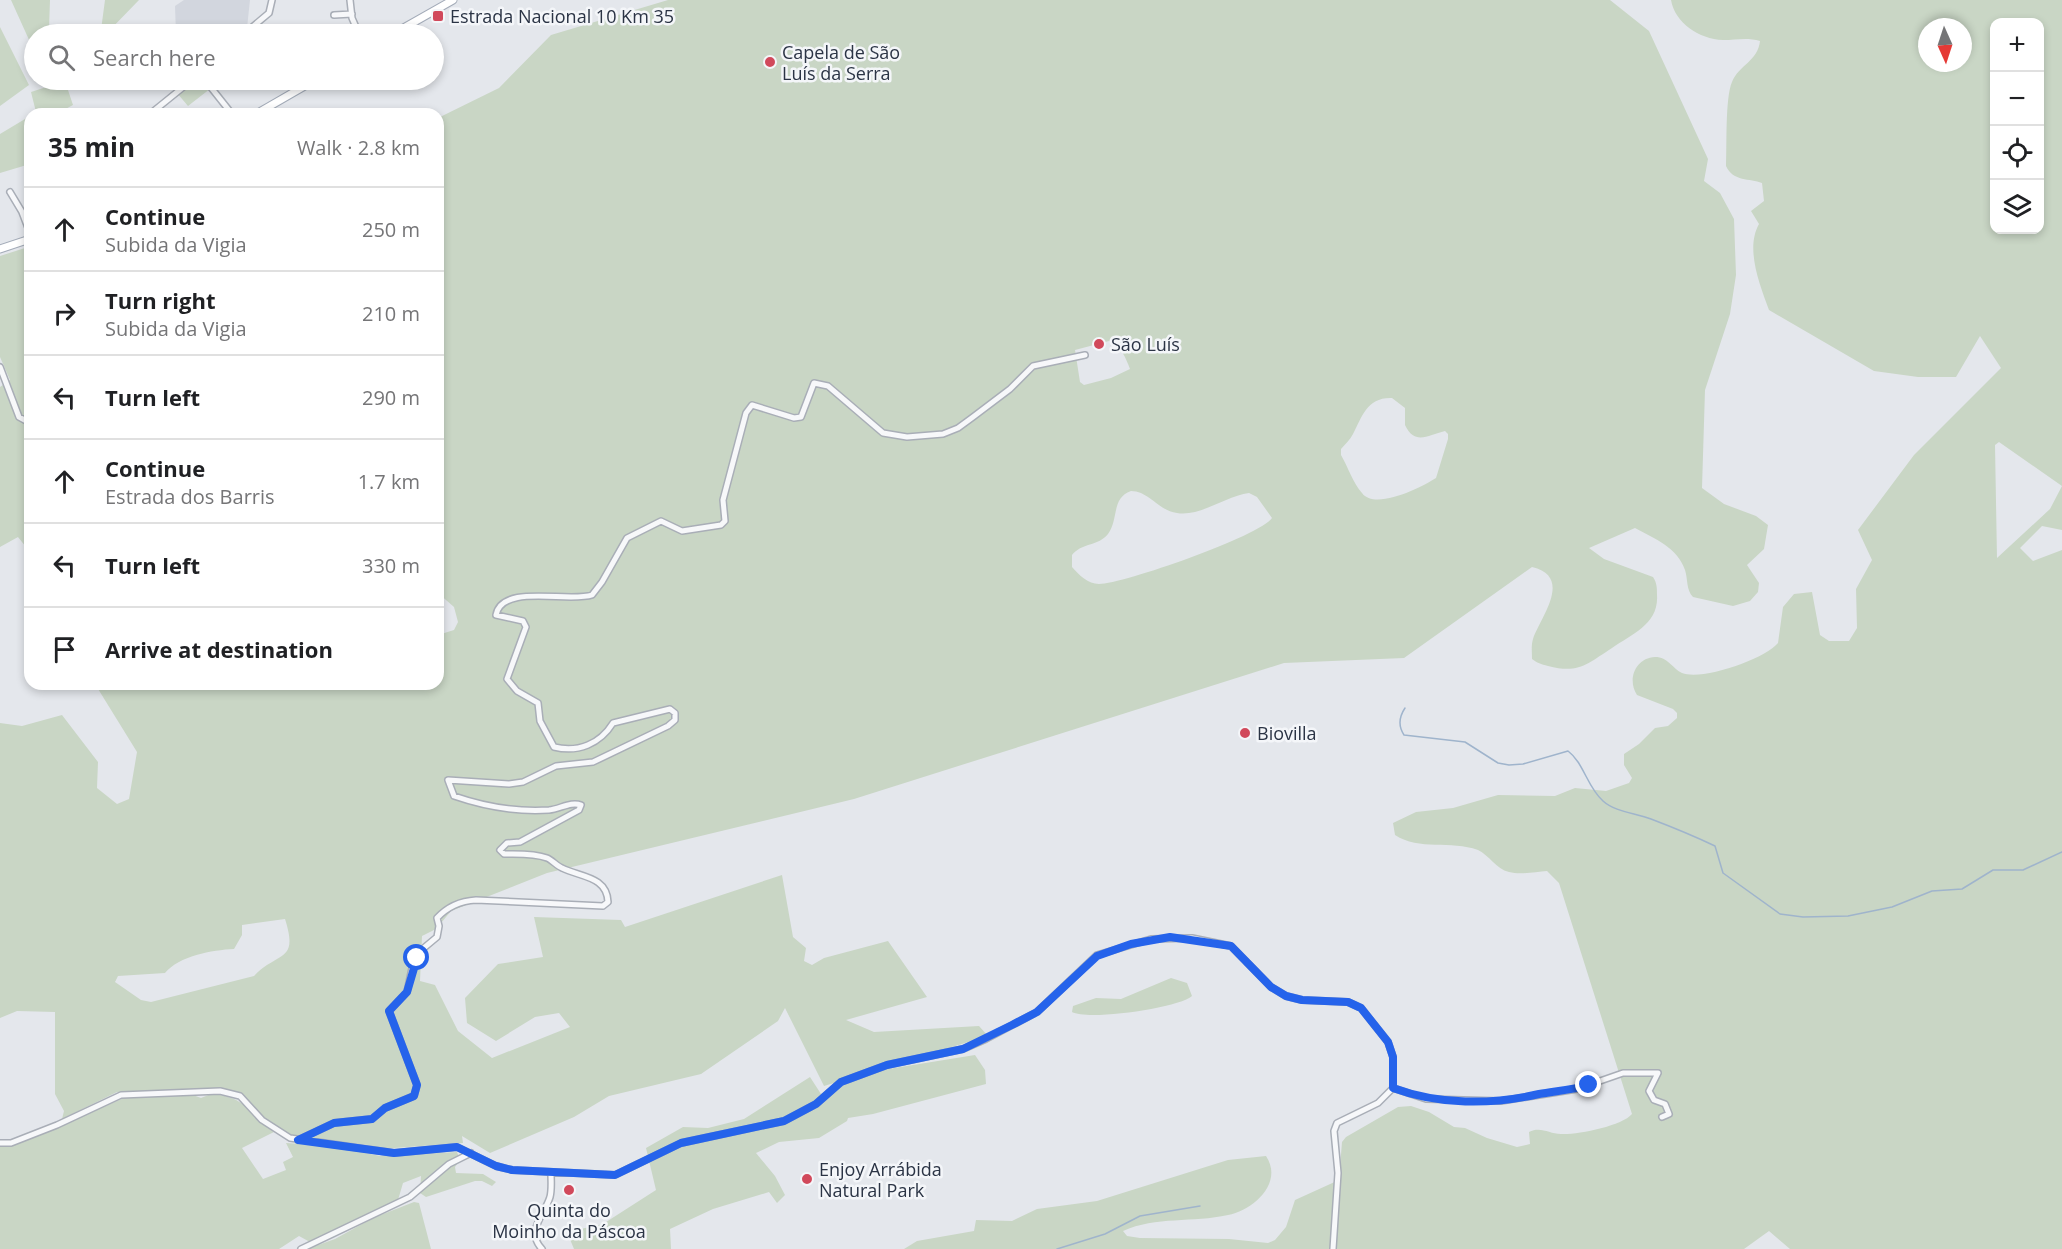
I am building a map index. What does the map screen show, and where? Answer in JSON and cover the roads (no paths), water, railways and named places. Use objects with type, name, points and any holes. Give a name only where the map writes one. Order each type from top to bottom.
[{"type":"main road","points":[[411,24],[453,0]]},
{"type":"main road","points":[[266,108],[298,90]]},
{"type":"main road","points":[[0,249],[24,241]]},
{"type":"street","points":[[258,24],[269,12],[272,0]]},
{"type":"street","points":[[350,0],[356,24]]},
{"type":"street","points":[[334,15],[352,14]]},
{"type":"street","points":[[157,108],[180,90]]},
{"type":"street","points":[[213,90],[227,108]]},
{"type":"street","points":[[10,192],[24,217]]},
{"type":"street","points":[[298,1140],[334,1123],[372,1119],[385,1108],[414,1096],[417,1085],[389,1011],[407,992],[412,968],[419,952],[437,937],[439,926],[436,918],[441,914],[460,902],[476,900],[603,906],[608,902],[608,895],[602,885],[591,877],[562,868],[539,856],[504,854],[500,850],[507,843],[520,842],[579,810],[581,805],[575,803],[549,810],[475,803],[454,796],[448,780],[509,784],[523,782],[556,766],[593,762],[668,726],[675,720],[675,713],[670,709],[613,723],[605,736],[579,748],[567,750],[554,747],[540,721],[538,703],[517,691],[507,679],[526,627],[523,621],[496,615],[503,603],[514,597],[562,599],[592,595],[627,538],[661,521],[682,531],[721,525],[725,521],[723,500],[746,413],[752,405],[801,417],[814,383],[820,382],[828,386],[883,433],[907,436],[943,434],[966,423],[1010,389],[1033,366],[1085,355]]},
{"type":"street","points":[[0,367],[19,417],[24,420]]},
{"type":"street","points":[[0,1143],[11,1143],[57,1125],[121,1095],[220,1091],[240,1096],[262,1120],[283,1135],[298,1140],[394,1153],[457,1147],[496,1166],[512,1170],[615,1175],[681,1143],[784,1121],[816,1104],[841,1082],[887,1065],[963,1049],[986,1039],[1037,1012],[1097,956],[1151,939],[1192,939],[1231,946],[1271,987],[1286,996],[1302,1000],[1348,1002],[1361,1008],[1388,1042],[1393,1057],[1393,1088],[1378,1103],[1337,1123],[1334,1131],[1338,1197],[1333,1249]]},
{"type":"street","points":[[1393,1088],[1426,1099],[1501,1101],[1577,1089],[1623,1073],[1658,1073],[1649,1091],[1654,1100],[1665,1104],[1669,1114],[1662,1117]]},
{"type":"street","points":[[301,1249],[410,1197],[449,1164],[471,1153]]},
{"type":"street","points":[[542,1249],[534,1238],[534,1229],[549,1199],[551,1173]]},
{"type":"waterway","points":[[1405,708],[1400,722],[1404,735],[1465,742],[1498,763],[1523,764],[1568,751],[1578,762],[1593,789],[1608,805],[1651,819],[1715,846],[1723,873],[1780,914],[1803,917],[1848,916],[1892,907],[1932,891],[1962,889],[1993,870],[2023,870],[2062,852]]},
{"type":"waterway","points":[[1057,1249],[1105,1234],[1140,1216],[1200,1206]]},
{"type":"place","name":"Estrada Nacional 10 Km 35","points":[[438,16]]},
{"type":"place","name":"Capela de São Luís da Serra","points":[[770,62]]},
{"type":"place","name":"São Luís","points":[[1099,344]]},
{"type":"place","name":"Biovilla","points":[[1245,733]]},
{"type":"place","name":"Enjoy Arrábida Natural Park","points":[[807,1179]]},
{"type":"place","name":"Quinta do Moinho da Páscoa","points":[[569,1190]]}]
